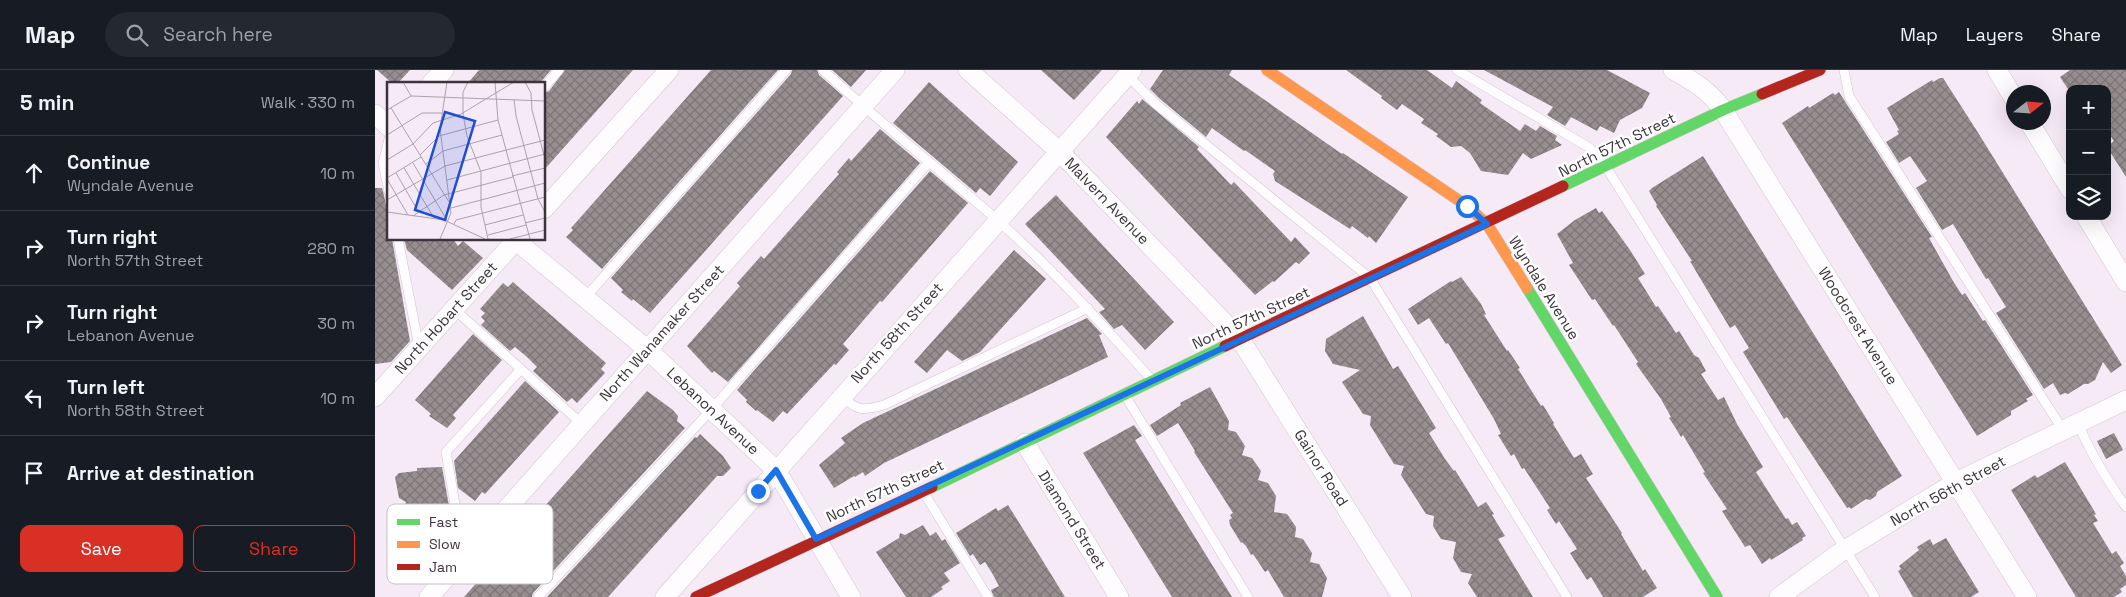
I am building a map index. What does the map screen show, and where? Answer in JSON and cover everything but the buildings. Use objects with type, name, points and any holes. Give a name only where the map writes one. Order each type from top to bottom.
[{"type":"street","points":[[433,82],[444,70]]},
{"type":"street","points":[[545,208],[669,70]]},
{"type":"street","name":"North Wanamaker Street","points":[[510,504],[895,70]]},
{"type":"street","name":"Malvern Avenue","points":[[968,70],[1059,152],[1239,339]]},
{"type":"street","name":"Wyndale Avenue","points":[[1267,70],[1467,206],[1487,224],[1717,597]]},
{"type":"street","name":"Woodcrest Avenue","points":[[1673,70],[1701,86],[1711,94],[1723,110],[2027,597]]},
{"type":"street","name":"North 57th Street","points":[[699,596],[816,539],[1025,443],[1239,339],[1487,224],[1723,110],[1820,70]]},
{"type":"street","points":[[1997,70],[2006,85]]},
{"type":"street","name":"North 58th Street","points":[[665,597],[1059,152],[1127,72]]},
{"type":"street","points":[[375,114],[387,125]]},
{"type":"street","points":[[2034,130],[2066,182]]},
{"type":"street","points":[[2088,220],[2126,282]]},
{"type":"street","name":"North Hobart Street","points":[[375,397],[515,240]]},
{"type":"street","name":"Lebanon Avenue","points":[[517,240],[648,350],[776,470],[851,597]]},
{"type":"street","name":"Gainor Road","points":[[1239,339],[1402,597]]},
{"type":"street","name":"North 56th Street","points":[[1779,597],[1846,550],[1956,482],[2126,400]]},
{"type":"street","name":"Diamond Street","points":[[1025,443],[1119,597]]},
{"type":"street","name":"North Wanamaker Street","points":[[429,597],[440,584]]},
{"type":"lane","points":[[545,86],[559,70]]},
{"type":"lane","points":[[585,298],[786,70]]},
{"type":"lane","points":[[823,70],[997,220],[1088,308],[1153,381]]},
{"type":"lane","points":[[1457,70],[1590,148],[1606,167],[1875,597]]},
{"type":"lane","points":[[1844,70],[1849,96],[2070,426],[2087,445],[2126,507]]},
{"type":"lane","points":[[1127,72],[1156,104],[1370,278],[1567,597]]},
{"type":"lane","points":[[387,146],[383,163],[387,182]]},
{"type":"lane","points":[[553,581],[711,410],[929,162]]},
{"type":"lane","points":[[398,240],[419,348]]},
{"type":"lane","points":[[841,396],[861,410],[884,405],[1088,308]]},
{"type":"lane","points":[[454,309],[582,424]]},
{"type":"lane","points":[[455,504],[446,452],[521,369]]},
{"type":"lane","points":[[1124,395],[1248,597]]},
{"type":"lane","points":[[923,490],[988,597]]},
{"type":"lane","points":[[538,597],[550,584]]},
{"type":"traffic: fast","points":[[1563,186],[1723,110],[1762,94]]},
{"type":"traffic: fast","points":[[1527,288],[1717,597]]},
{"type":"traffic: fast","points":[[932,487],[1225,346]]},
{"type":"traffic: slow","points":[[1267,70],[1467,206],[1487,224],[1527,288]]},
{"type":"traffic: jam","points":[[1762,94],[1820,70]]},
{"type":"traffic: jam","points":[[1225,346],[1563,186]]},
{"type":"traffic: jam","points":[[696,597],[932,487]]},
{"type":"route","points":[[758,491],[776,470],[816,539],[1025,443],[1239,339],[1487,224],[1467,206]]}]
